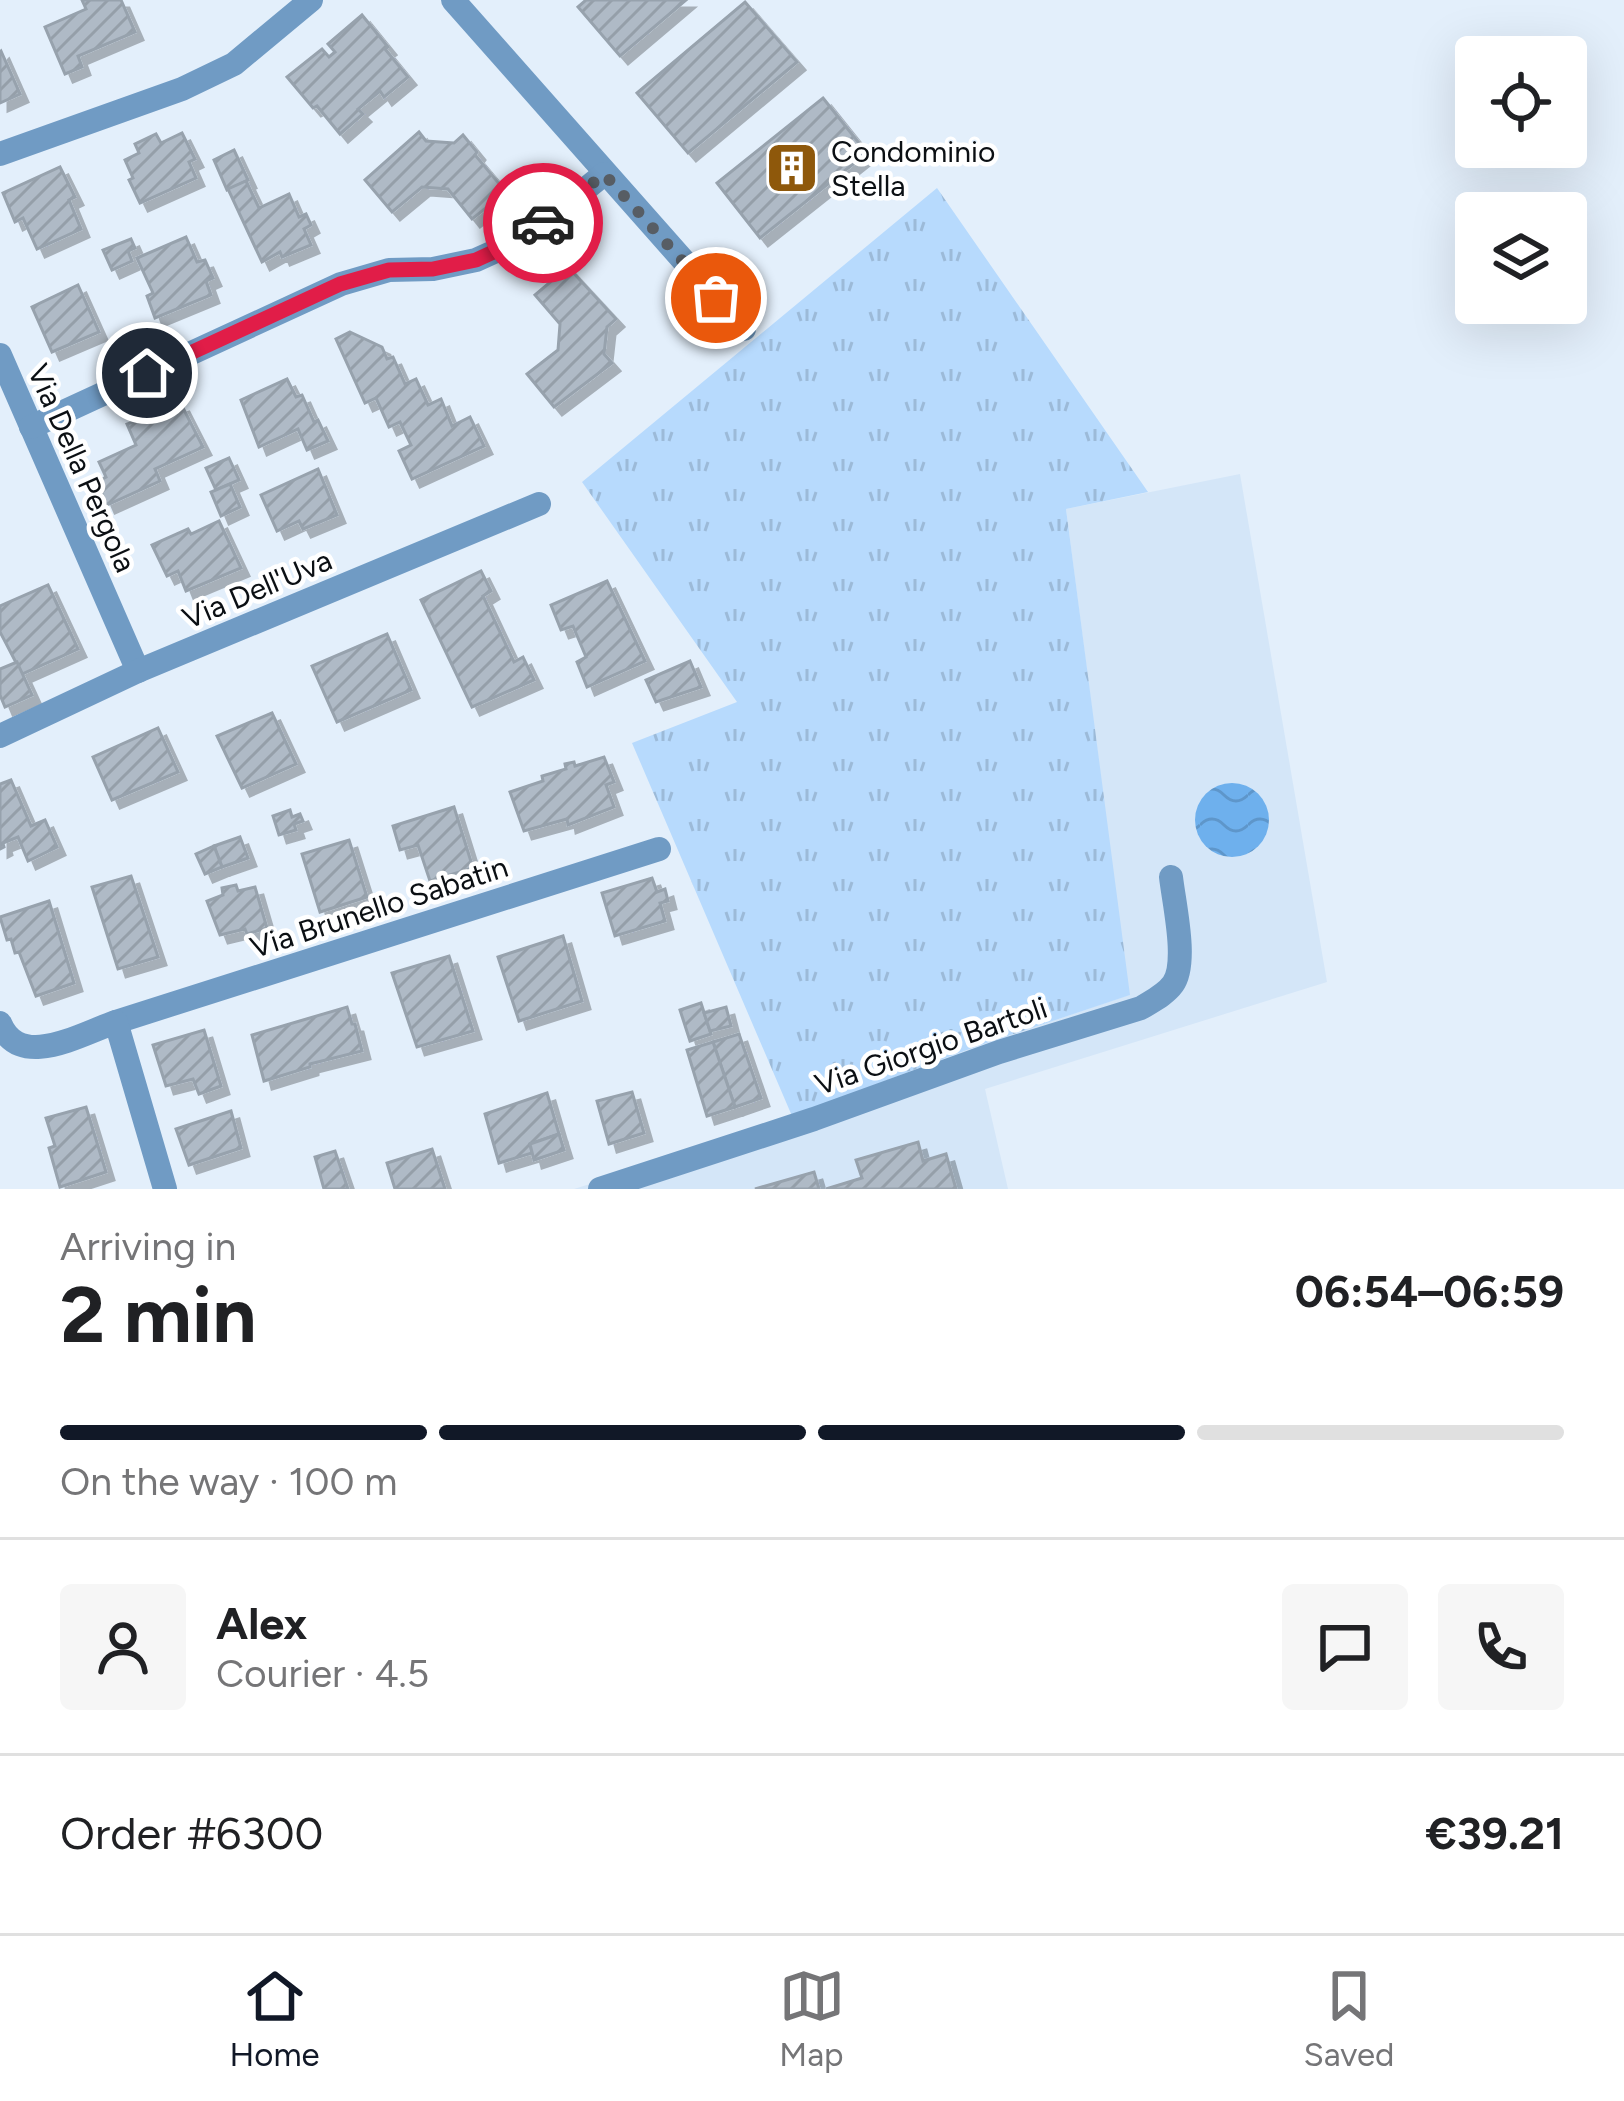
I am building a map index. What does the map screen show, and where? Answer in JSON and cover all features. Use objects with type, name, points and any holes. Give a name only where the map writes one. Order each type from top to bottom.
[{"type":"street","points":[[0,154],[182,88],[234,64],[311,0]]},
{"type":"street","points":[[453,0],[744,329]]},
{"type":"street","points":[[31,427],[340,284],[389,270],[433,269],[476,260],[526,237],[604,174]]},
{"type":"street","name":"Via Della Pergola","points":[[0,356],[138,671]]},
{"type":"street","name":"Via Dell'Uva","points":[[0,736],[138,671],[539,504]]},
{"type":"street","name":"Via Brunello Sabatin","points":[[0,1023],[6,1037],[23,1049],[41,1048],[659,849]]},
{"type":"street","name":"Via Giorgio Bartoli","points":[[600,1189],[1142,1008],[1174,983],[1181,966],[1171,877]]},
{"type":"street","points":[[116,1022],[165,1189]]},
{"type":"shaded area","points":[[1240,474],[1327,982],[985,1089],[1008,1189],[574,1189],[715,1145],[1129,995],[1066,509]]},
{"type":"green space","points":[[937,188],[1148,492],[1066,509],[1130,995],[792,1116],[632,743],[737,702],[582,482]]},
{"type":"water","points":[[1232,783],[1258,794],[1269,820],[1258,846],[1232,857],[1206,846],[1195,820],[1206,794]]},
{"type":"building","points":[[82,0],[121,0],[135,32],[78,56],[82,67],[65,74],[45,27],[86,9]]},
{"type":"building","points":[[586,0],[686,0],[620,56],[578,7]]},
{"type":"building","points":[[745,2],[797,62],[688,153],[637,93]]},
{"type":"building","points":[[362,15],[408,77],[384,97],[380,91],[358,109],[363,114],[340,134],[287,77],[322,49],[329,57],[335,52],[328,44]]},
{"type":"building","points":[[0,52],[20,94],[0,103]]},
{"type":"building","name":"Condominio Stella","points":[[823,98],[867,153],[760,238],[717,183]]},
{"type":"building","points":[[419,132],[426,141],[454,143],[463,135],[506,192],[472,219],[448,189],[422,187],[392,212],[365,180]]},
{"type":"building","points":[[182,133],[195,159],[189,162],[196,178],[140,203],[125,160],[139,153],[135,144],[156,134],[161,143]]},
{"type":"building","points":[[234,150],[248,180],[227,190],[214,160]]},
{"type":"building","points":[[60,167],[75,197],[69,200],[81,229],[37,249],[23,218],[15,222],[3,193]]},
{"type":"building","points":[[246,181],[259,208],[289,194],[299,217],[306,214],[311,225],[304,229],[311,245],[262,262],[228,189]]},
{"type":"building","points":[[186,237],[197,262],[205,260],[213,278],[206,281],[211,295],[155,318],[147,296],[153,293],[137,258]]},
{"type":"building","points":[[131,239],[132,261],[112,270],[103,250]]},
{"type":"building","points":[[568,267],[616,319],[607,327],[604,354],[612,363],[554,407],[527,374],[558,350],[560,324],[535,295]]},
{"type":"building","points":[[78,285],[99,332],[52,352],[32,307]]},
{"type":"building","points":[[350,332],[382,347],[387,359],[393,357],[405,384],[416,379],[428,405],[441,399],[452,426],[470,417],[484,446],[412,479],[399,451],[411,445],[400,422],[389,427],[376,398],[365,403],[336,339]]},
{"type":"building","points":[[287,379],[296,397],[302,395],[328,441],[307,450],[298,429],[259,447],[241,400]]},
{"type":"building","points":[[181,404],[203,447],[155,469],[160,481],[107,505],[97,482],[106,477],[99,462],[136,445],[127,424]]},
{"type":"building","points":[[229,458],[239,480],[216,490],[206,468]]},
{"type":"building","points":[[318,469],[337,515],[303,529],[299,521],[277,531],[261,495]]},
{"type":"building","points":[[230,484],[240,507],[221,516],[211,492]]},
{"type":"building","points":[[219,521],[241,568],[186,591],[178,571],[167,576],[152,545]]},
{"type":"building","points":[[481,571],[491,591],[483,596],[514,662],[523,657],[534,680],[472,707],[421,600]]},
{"type":"building","points":[[607,581],[645,661],[587,687],[577,662],[586,657],[573,626],[561,630],[551,605]]},
{"type":"building","points":[[48,585],[78,649],[22,674],[0,632],[0,606]]},
{"type":"building","points":[[387,634],[411,690],[337,722],[312,666]]},
{"type":"building","points":[[690,661],[701,687],[656,702],[646,680]]},
{"type":"building","points":[[17,662],[32,695],[5,707],[0,669]]},
{"type":"building","points":[[272,713],[296,764],[242,788],[217,736]]},
{"type":"building","points":[[158,728],[178,772],[112,800],[93,757]]},
{"type":"building","points":[[604,757],[614,782],[606,785],[614,807],[568,825],[567,819],[524,831],[510,792],[543,781],[542,776],[566,769],[565,764],[574,762],[575,766]]},
{"type":"building","points":[[11,780],[31,826],[45,820],[57,847],[28,861],[18,837],[0,849],[0,784]]},
{"type":"building","points":[[454,807],[473,868],[430,881],[418,845],[400,850],[393,826]]},
{"type":"building","points":[[290,810],[292,817],[300,814],[303,821],[294,824],[296,830],[279,835],[273,816]]},
{"type":"building","points":[[240,837],[248,858],[222,867],[214,846]]},
{"type":"building","points":[[349,840],[367,897],[320,912],[302,854]]},
{"type":"building","points":[[214,846],[222,867],[205,874],[196,854]]},
{"type":"building","points":[[131,876],[158,957],[118,969],[92,887]]},
{"type":"building","points":[[652,878],[657,892],[665,889],[668,901],[660,903],[665,921],[615,936],[602,893]]},
{"type":"building","points":[[236,885],[238,891],[255,887],[267,928],[220,935],[207,901],[223,895],[222,888]]},
{"type":"building","points":[[49,901],[74,983],[36,996],[0,917]]},
{"type":"building","points":[[563,936],[582,1001],[519,1021],[498,957]]},
{"type":"building","points":[[449,956],[473,1031],[417,1047],[392,973]]},
{"type":"building","points":[[701,1003],[711,1034],[690,1041],[680,1010]]},
{"type":"building","points":[[347,1007],[362,1051],[264,1081],[252,1035]]},
{"type":"building","points":[[726,1007],[731,1026],[710,1031],[704,1013]]},
{"type":"building","points":[[204,1030],[221,1086],[199,1094],[193,1079],[166,1086],[153,1045]]},
{"type":"building","points":[[739,1034],[761,1098],[735,1107],[713,1042]]},
{"type":"building","points":[[713,1042],[735,1107],[707,1116],[687,1050]]},
{"type":"building","points":[[632,1092],[644,1133],[609,1144],[597,1101]]},
{"type":"building","points":[[547,1093],[559,1134],[530,1144],[532,1153],[499,1163],[485,1114]]},
{"type":"building","points":[[86,1107],[106,1172],[60,1187],[46,1118]]},
{"type":"building","points":[[231,1111],[241,1148],[189,1165],[176,1129]]},
{"type":"building","points":[[559,1134],[564,1150],[534,1160],[530,1144]]},
{"type":"building","points":[[918,1142],[923,1161],[946,1154],[956,1189],[826,1189],[862,1178],[856,1160]]},
{"type":"building","points":[[432,1149],[445,1189],[395,1189],[387,1163]]},
{"type":"building","points":[[335,1151],[348,1189],[324,1189],[315,1157]]},
{"type":"building","points":[[814,1172],[819,1189],[755,1189]]},
{"type":"way so far","points":[[543,223],[604,174],[716,298]]},
{"type":"place","name":"Condominio Stella","points":[[792,168]]},
{"type":"route","points":[[147,373],[340,284],[389,270],[433,269],[476,260],[526,237],[543,223]]}]
